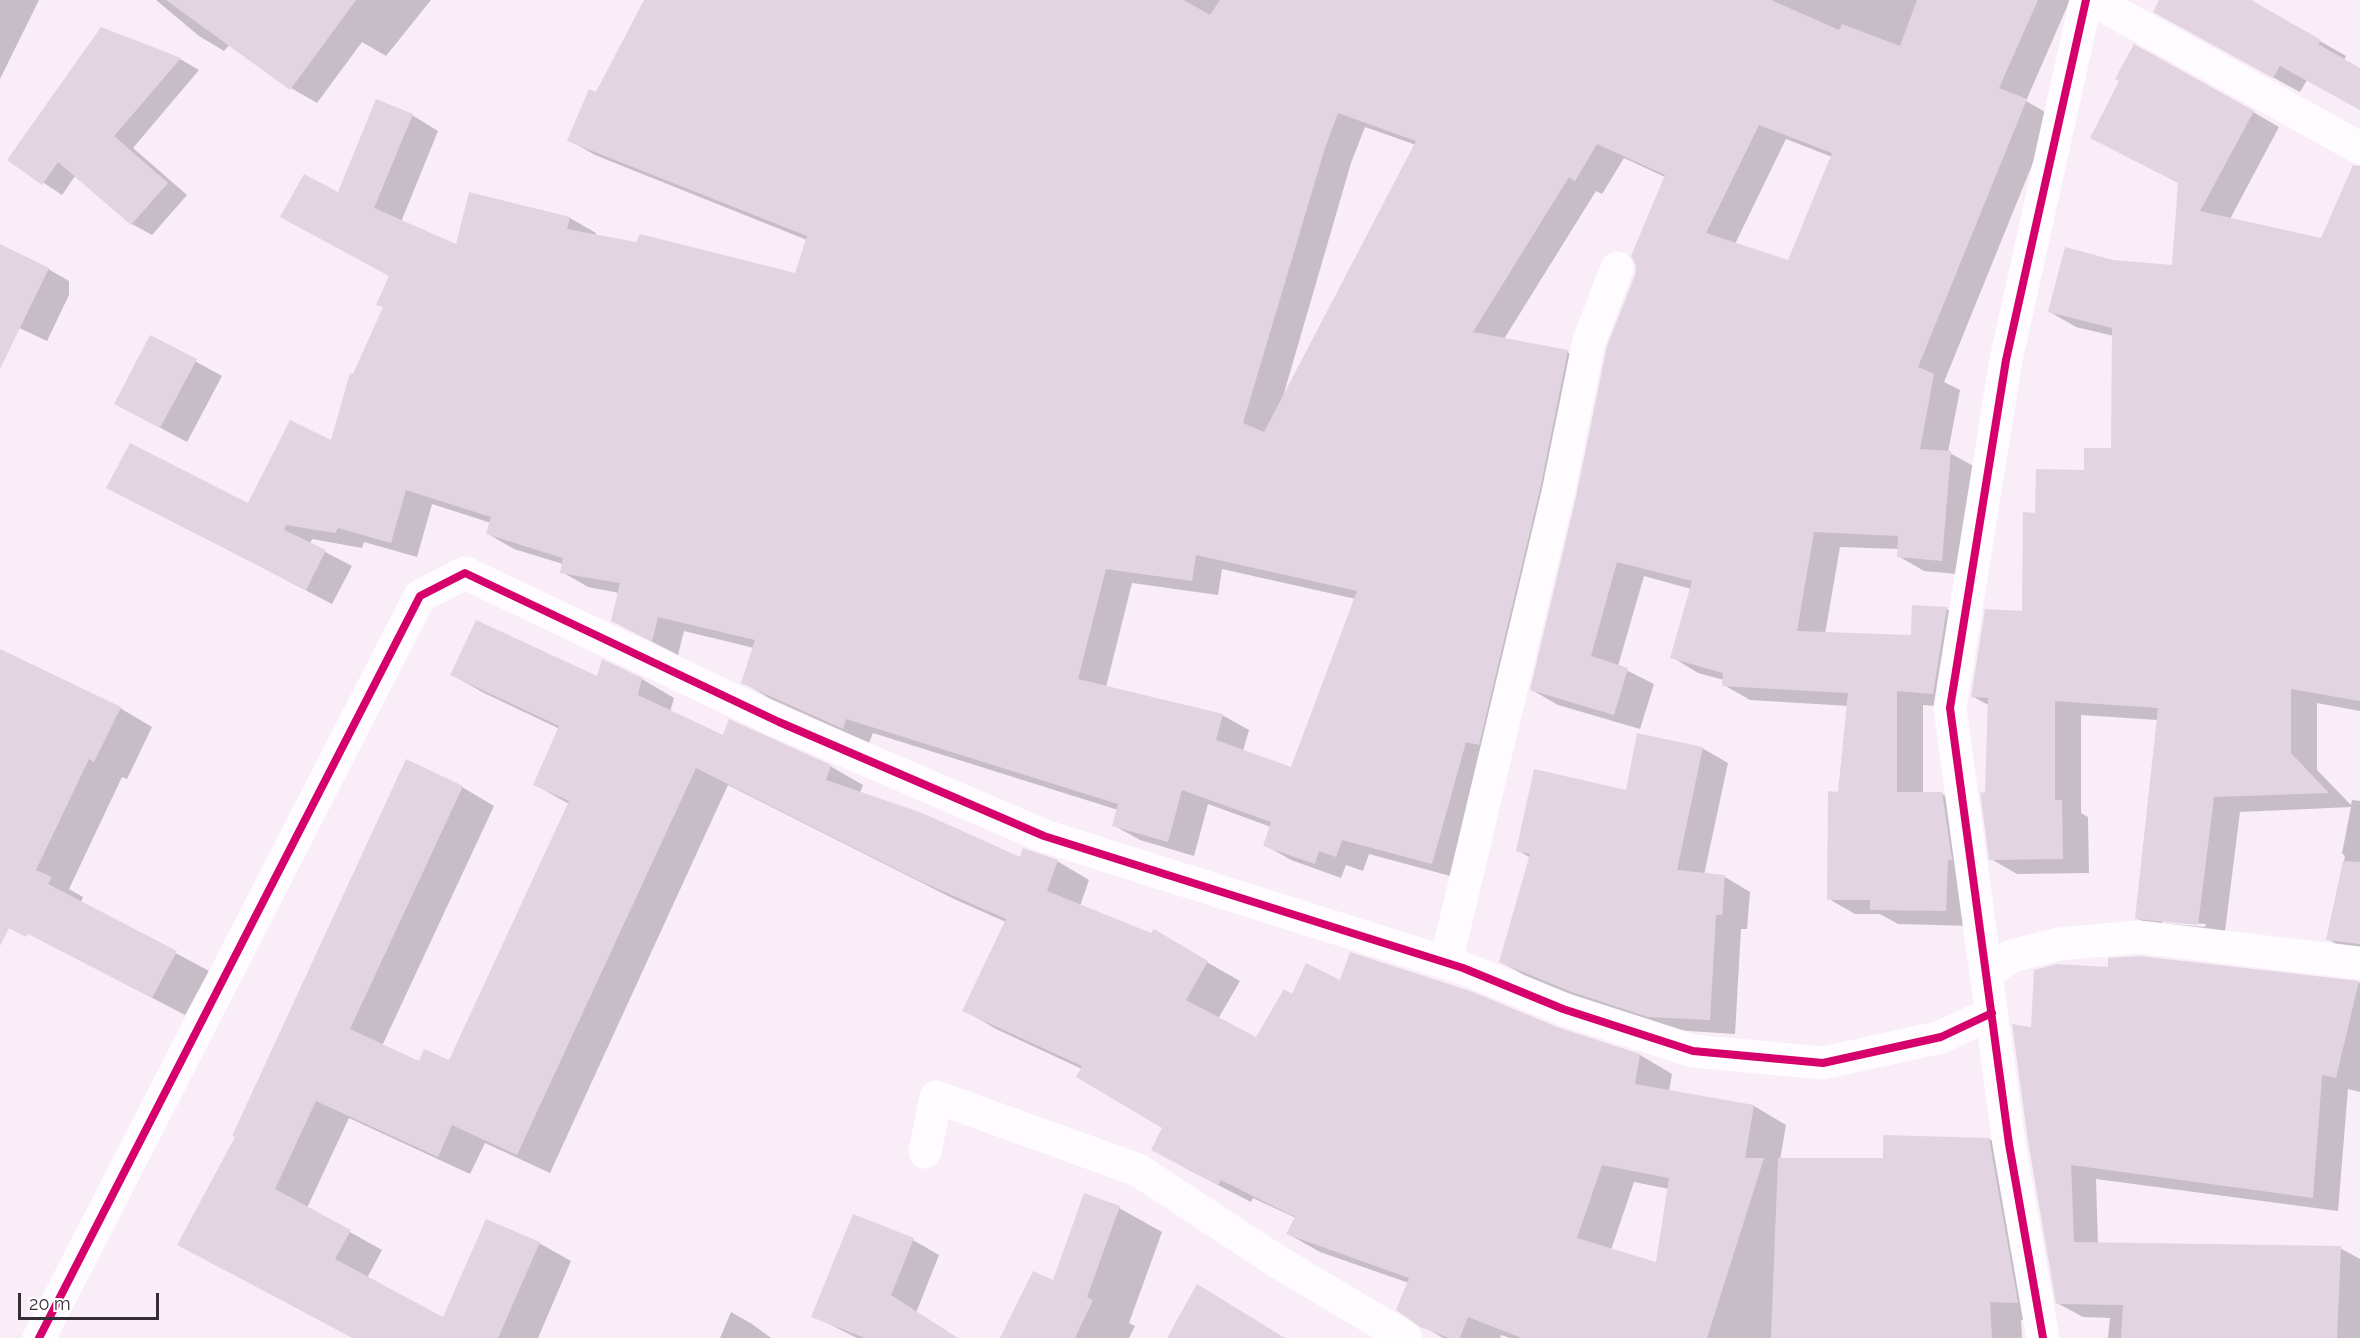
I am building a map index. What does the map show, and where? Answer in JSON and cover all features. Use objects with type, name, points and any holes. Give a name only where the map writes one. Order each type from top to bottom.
[{"type":"street","points":[[2043,1338],[2009,1144],[1950,708],[2006,360],[2086,0]]},
{"type":"street","points":[[2093,0],[2360,148]]},
{"type":"street","points":[[1446,962],[1558,493],[1589,341],[1617,268]]},
{"type":"street","points":[[39,1338],[420,596],[465,573],[779,722],[1044,836],[1446,962],[1563,1010],[1693,1051],[1823,1063],[1941,1037],[1992,1013]]},
{"type":"street","points":[[1986,974],[2011,956],[2059,944],[2139,937],[2360,963]]},
{"type":"street","points":[[925,1152],[936,1097],[1138,1170],[1278,1262],[1406,1338]]},
{"type":"building","points":[[166,0],[356,0],[290,90]]},
{"type":"building","points":[[644,0],[1184,0],[1210,15],[1220,0],[1771,0],[1839,30],[1842,24],[1900,46],[1917,0],[2038,0],[1999,88],[2027,99],[1918,367],[1934,374],[1920,449],[1951,451],[1942,561],[1897,557],[1898,536],[1814,532],[1797,631],[1911,635],[1912,605],[1947,607],[1933,694],[1897,691],[1897,792],[1942,792],[1952,860],[1948,860],[1946,911],[1870,910],[1870,900],[1827,900],[1828,791],[1838,792],[1848,693],[1722,686],[1723,673],[1670,658],[1692,581],[1617,562],[1591,656],[1628,668],[1614,715],[1530,690],[1576,497],[1607,346],[1635,275],[1636,266],[1631,256],[1665,175],[1597,144],[1575,181],[1569,177],[1473,332],[1568,350],[1540,489],[1479,745],[1466,742],[1432,864],[1342,840],[1336,857],[1319,851],[1315,864],[1263,846],[1271,822],[1182,790],[1168,842],[1112,826],[1118,804],[846,719],[843,729],[741,683],[755,640],[658,617],[652,641],[611,621],[620,583],[560,573],[563,558],[486,534],[491,517],[406,490],[391,543],[338,528],[335,533],[286,525],[284,530],[326,550],[306,590],[106,488],[130,443],[248,503],[290,420],[331,440],[350,373],[353,374],[383,307],[376,305],[389,276],[280,217],[304,174],[338,192],[376,99],[413,114],[374,208],[456,244],[469,192],[570,217],[567,229],[636,242],[640,234],[795,273],[807,236],[567,141],[589,89],[596,92]],"holes":[[[1338,113],[1416,141],[1264,432],[1243,423],[1325,148]],[[1759,125],[1832,153],[1788,260],[1706,233]],[[1196,555],[1357,591],[1291,767],[1216,740],[1223,714],[1078,679],[1106,569],[1192,581]]]},
{"type":"building","points":[[2159,0],[2251,0],[2321,40],[2318,44],[2360,68],[2360,110],[2280,66],[2273,78],[2153,12]]},
{"type":"building","points":[[101,27],[181,58],[114,136],[168,183],[131,225],[58,162],[42,185],[7,160]]},
{"type":"building","points":[[2134,44],[2254,111],[2200,211],[2321,238],[2353,165],[2360,167],[2360,701],[2291,689],[2291,753],[2329,793],[2214,797],[2198,925],[2135,919],[2158,708],[2055,701],[2055,800],[2062,800],[2063,859],[1989,860],[1980,792],[1985,793],[1988,698],[1971,697],[1985,609],[2022,611],[2023,512],[2035,513],[2036,469],[2084,470],[2084,448],[2111,448],[2112,328],[2048,312],[2065,247],[2113,260],[2172,265],[2178,183],[2090,138],[2119,81],[2115,79]]},
{"type":"building","points":[[0,244],[49,268],[0,369]]},
{"type":"building","points":[[150,335],[197,359],[160,428],[114,404]]},
{"type":"building","points":[[476,620],[597,676],[602,659],[642,678],[638,695],[723,735],[729,719],[831,765],[826,780],[922,813],[1020,857],[1023,848],[1058,860],[1047,891],[1151,933],[1154,929],[1208,961],[1186,1000],[1256,1037],[1284,989],[1292,994],[1306,963],[1340,980],[1350,952],[1473,992],[1557,1027],[1640,1054],[1635,1084],[1754,1105],[1745,1158],[1764,1158],[1707,1338],[1522,1338],[1468,1317],[1460,1338],[1449,1338],[1420,1327],[1396,1310],[1409,1278],[1286,1234],[1295,1217],[1221,1180],[1218,1185],[1151,1150],[1162,1128],[1076,1077],[1082,1066],[962,1011],[1006,919],[920,881],[696,768],[517,1155],[452,1125],[438,1157],[316,1101],[275,1189],[351,1230],[335,1259],[443,1317],[486,1219],[540,1242],[498,1338],[353,1338],[177,1245],[235,1137],[232,1136],[406,759],[463,786],[350,1029],[419,1061],[424,1049],[449,1060],[569,801],[533,785],[559,726],[450,675]],"holes":[[[1602,1165],[1669,1178],[1656,1262],[1577,1238]]]},
{"type":"building","points":[[0,649],[121,707],[94,762],[89,759],[36,870],[52,877],[48,884],[177,951],[152,998],[28,934],[26,937],[9,928],[0,946]]},
{"type":"building","points":[[1637,733],[1703,747],[1677,870],[1725,875],[1722,915],[1716,915],[1710,1020],[1648,1017],[1569,991],[1499,962],[1530,854],[1516,851],[1534,769],[1626,790]]},
{"type":"building","points":[[2343,861],[2360,862],[2360,944],[2326,940]]},
{"type":"building","points":[[2139,956],[2359,981],[2336,1078],[2322,1075],[2313,1198],[2071,1165],[2074,1242],[2341,1246],[2337,1338],[2121,1338],[2123,1305],[2056,1304],[2028,1141],[2012,1024],[2031,1027],[2034,970],[2057,964],[2108,967],[2108,958]]},
{"type":"building","points":[[1883,1135],[1989,1138],[2018,1303],[1990,1302],[1992,1338],[1771,1338],[1778,1158],[1883,1158]]},
{"type":"building","points":[[1084,1193],[1120,1206],[1087,1297],[1093,1300],[1075,1338],[1000,1338],[1033,1271],[1053,1280]]},
{"type":"building","points":[[853,1214],[914,1238],[891,1295],[958,1338],[865,1338],[811,1317]]},
{"type":"building","points":[[1197,1284],[1285,1338],[1167,1338]]},
{"type":"cycle path","points":[[2043,1338],[2009,1144],[1950,708],[2006,360],[2086,0]]},
{"type":"cycle path","points":[[39,1338],[420,596],[465,573],[779,722],[1044,836],[1463,968],[1563,1009],[1693,1051],[1823,1063],[1941,1037],[1992,1013]]}]
